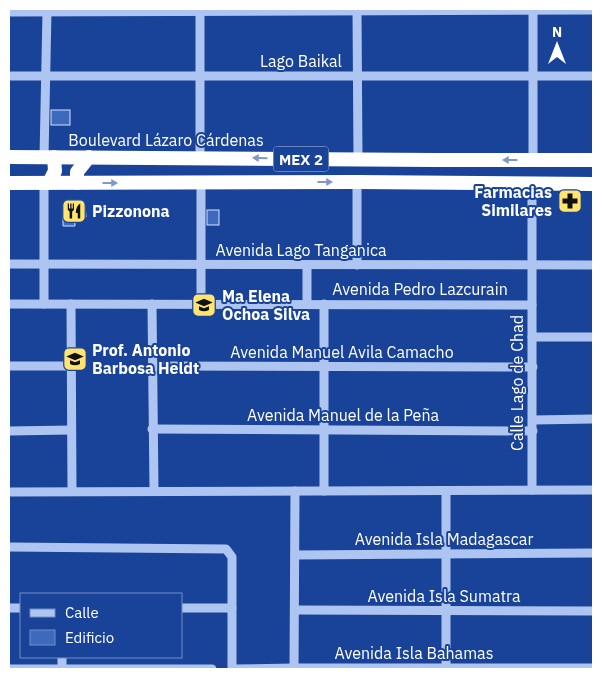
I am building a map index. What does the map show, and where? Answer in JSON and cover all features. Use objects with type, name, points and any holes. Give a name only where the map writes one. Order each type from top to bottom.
[{"type":"highway","name":"Boulevard Lázaro Cárdenas","points":[[9,157],[593,160]]},
{"type":"highway","points":[[47,183],[55,171],[49,157]]},
{"type":"highway","points":[[77,183],[77,172],[89,157]]},
{"type":"highway","points":[[374,183],[385,179],[430,174],[433,171],[434,160]]},
{"type":"highway","name":"MEX 2","points":[[9,183],[357,182],[532,185],[593,184]]},
{"type":"street","points":[[9,12],[154,10],[200,12],[246,10],[593,10]]},
{"type":"street","points":[[533,10],[533,160]]},
{"type":"street","points":[[357,11],[358,159]]},
{"type":"street","points":[[47,12],[45,76],[49,157]]},
{"type":"street","points":[[200,12],[200,158]]},
{"type":"street","name":"Lago Baikal","points":[[9,76],[593,76]]},
{"type":"street","points":[[200,182],[201,304]]},
{"type":"street","points":[[357,182],[357,264]]},
{"type":"street","points":[[44,304],[47,183]]},
{"type":"street","name":"Calle Lago de Chad","points":[[532,185],[532,490]]},
{"type":"street","name":"Avenida Lago Tanganica","points":[[9,264],[593,265]]},
{"type":"street","points":[[307,265],[307,304]]},
{"type":"street","name":"Avenida Pedro Lazcurain","points":[[9,304],[532,305]]},
{"type":"street","points":[[71,304],[72,492]]},
{"type":"street","points":[[152,304],[154,491]]},
{"type":"street","points":[[324,304],[324,491]]},
{"type":"street","points":[[532,337],[593,337]]},
{"type":"street","points":[[9,366],[71,366]]},
{"type":"street","name":"Avenida Manuel Avila Camacho","points":[[152,366],[532,367]]},
{"type":"street","points":[[533,420],[593,419]]},
{"type":"street","name":"Avenida Manuel de la Peña","points":[[152,429],[533,431]]},
{"type":"street","points":[[9,431],[71,430]]},
{"type":"street","points":[[9,492],[593,490]]},
{"type":"street","points":[[294,668],[295,491]]},
{"type":"street","points":[[446,491],[446,669]]},
{"type":"street","points":[[9,547],[226,549],[232,557],[233,669]]},
{"type":"street","name":"Avenida Isla Madagascar","points":[[295,555],[593,553]]},
{"type":"street","points":[[182,608],[232,608]]},
{"type":"street","name":"Avenida Isla Sumatra","points":[[295,610],[593,611]]},
{"type":"street","name":"Avenida Isla Bahamas","points":[[233,669],[593,668]]},
{"type":"street","points":[[9,669],[212,669]]},
{"type":"building","points":[[51,110],[70,110],[70,125],[51,125]]},
{"type":"building","name":"Pizzonona","points":[[63,205],[85,205],[86,217],[75,217],[75,226],[63,226]]},
{"type":"building","points":[[207,210],[219,210],[219,225],[207,225]]},
{"type":"place","name":"Farmacias Similares","points":[[570,201]]},
{"type":"place","name":"Pizzonona","points":[[74,211]]},
{"type":"place","name":"Ma Elena Ochoa Silva","points":[[204,305]]},
{"type":"place","name":"Prof. Antonio Barbosa Heldt","points":[[75,359]]}]
